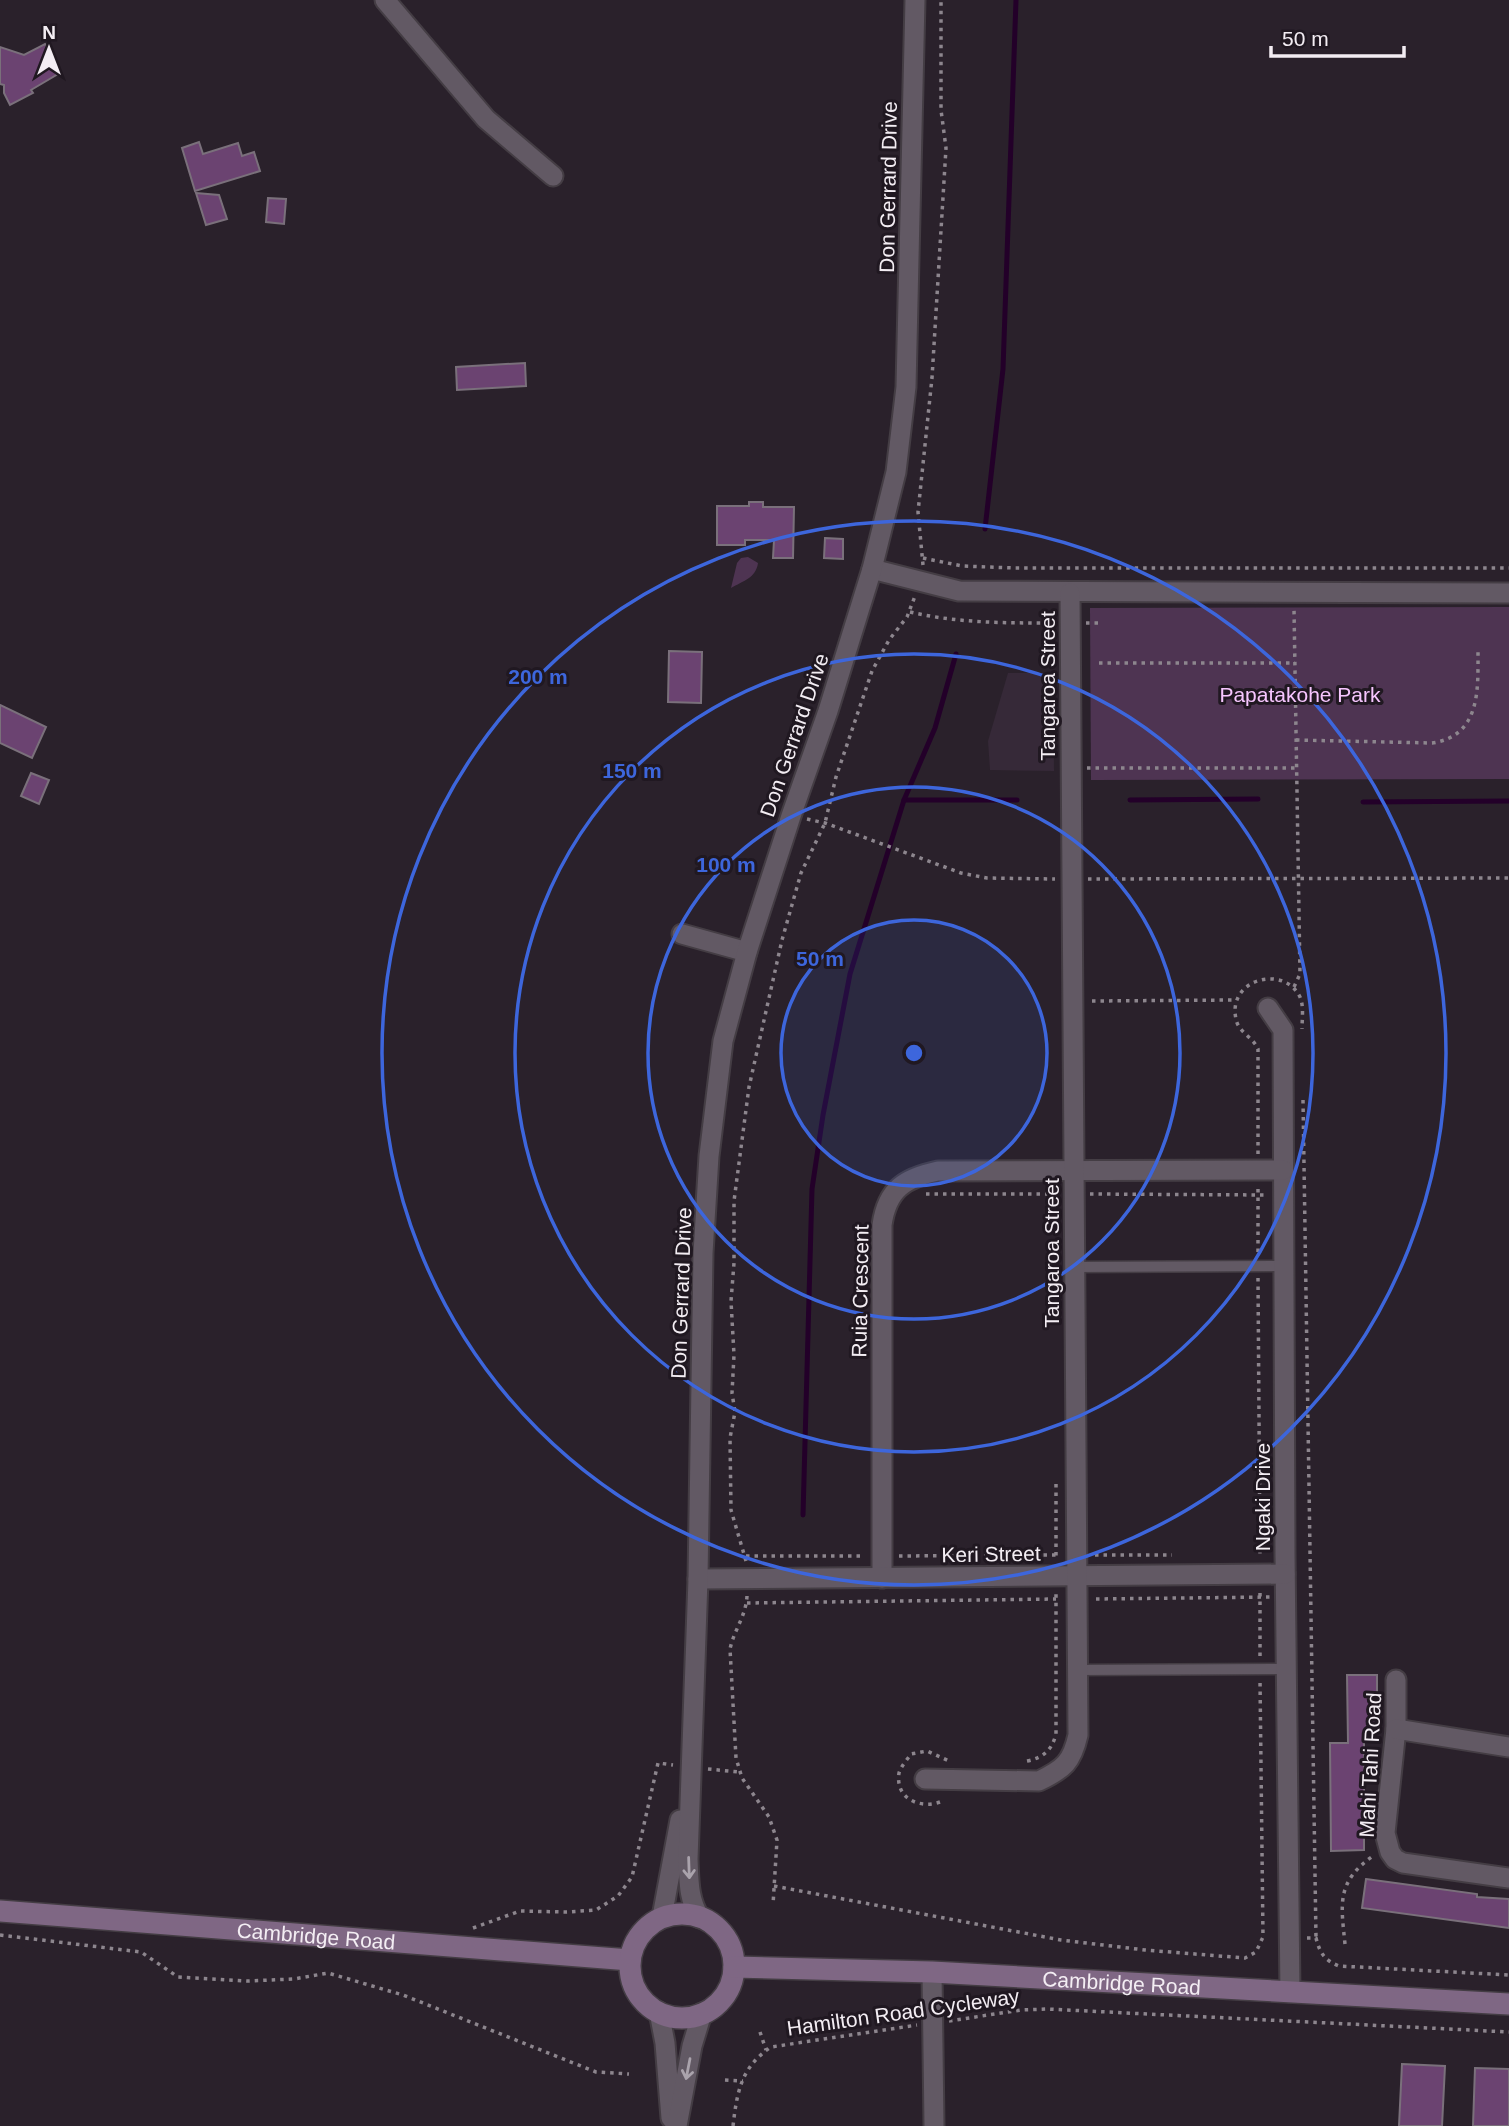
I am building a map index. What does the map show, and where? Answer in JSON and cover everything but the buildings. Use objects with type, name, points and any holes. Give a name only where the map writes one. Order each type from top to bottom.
[{"type":"main road","name":"Cambridge Road","points":[[0,1911],[630,1960]]},
{"type":"main road","points":[[677,1914],[700,1918],[723,1934],[729,1944],[734,1968],[731,1982],[715,2006],[702,2013],[673,2017],[659,2012],[637,1993],[630,1960],[643,1929],[662,1917],[677,1914]]},
{"type":"main road","name":"Cambridge Road","points":[[734,1968],[932,1972],[1509,2004]]},
{"type":"street","points":[[385,0],[486,119],[553,176]]},
{"type":"street","name":"Don Gerrard Drive","points":[[700,1918],[693,1907],[690,1892],[690,1775],[698,1580],[703,1253],[709,1156],[723,1041],[747,952],[828,711],[872,569],[896,472],[906,387],[915,0]]},
{"type":"street","points":[[872,569],[959,592],[1509,593]]},
{"type":"street","name":"Tangaroa Street","points":[[925,1779],[1039,1781],[1069,1762],[1078,1735],[1074,1267],[1065,1194],[1072,879],[1071,768],[1063,593]]},
{"type":"street","points":[[682,934],[747,952]]},
{"type":"street","name":"Ngaki Drive","points":[[1268,1007],[1283,1030],[1290,1992]]},
{"type":"street","points":[[893,1194],[901,1184],[914,1176],[938,1171],[1283,1170]]},
{"type":"street","name":"Ruia Crescent","points":[[882,1578],[882,1225],[883,1214],[893,1194]]},
{"type":"street","name":"Keri Street","points":[[698,1580],[1285,1574]]},
{"type":"street","name":"Mahi Tahi Road","points":[[1396,1680],[1396,1729],[1385,1833],[1395,1859],[1403,1863],[1509,1878]]},
{"type":"street","points":[[1396,1729],[1509,1747]]},
{"type":"street","name":"Don Gerrard Drive","points":[[662,1917],[667,1880],[690,1775]]},
{"type":"street","points":[[932,1972],[934,2126]]},
{"type":"street","points":[[659,2012],[675,2126]]},
{"type":"street","points":[[675,2126],[702,2013]]},
{"type":"lane","points":[[1074,1267],[1283,1266]]},
{"type":"lane","points":[[1077,1670],[1287,1669]]},
{"type":"path","points":[[773,1905],[778,1854],[775,1828],[742,1778],[736,1758],[730,1649],[747,1603],[748,1579],[746,1556],[732,1510],[730,1491],[730,1438],[735,1412],[732,1393],[734,1355],[731,1301],[735,1192],[749,1087],[782,940],[801,873],[825,823],[836,777],[872,671],[909,612],[920,582],[923,558],[918,512],[932,378],[946,148],[941,110],[941,0]]},
{"type":"path","points":[[923,558],[962,566],[1015,568],[1509,568]]},
{"type":"path","points":[[1063,593],[1063,623]]},
{"type":"path","points":[[1294,593],[1300,974],[1294,987]]},
{"type":"path","points":[[909,612],[985,623],[1102,623]]},
{"type":"path","points":[[1296,740],[1432,743],[1453,737],[1464,727],[1475,709],[1478,693],[1478,651]]},
{"type":"path","points":[[1099,663],[1295,663]]},
{"type":"path","points":[[1071,768],[1297,768]]},
{"type":"path","points":[[791,816],[825,823],[835,829],[952,869],[987,878],[1509,878]]},
{"type":"path","points":[[1092,1001],[1236,1000]]},
{"type":"path","points":[[1065,1172],[1065,1194]]},
{"type":"path","points":[[893,1194],[1305,1195]]},
{"type":"path","points":[[1015,1761],[1036,1759],[1046,1753],[1053,1746],[1056,1734],[1056,1472]]},
{"type":"path","points":[[1260,1554],[1310,1554]]},
{"type":"path","points":[[746,1556],[1177,1555]]},
{"type":"path","points":[[747,1603],[1311,1596]]},
{"type":"path","points":[[940,1802],[928,1806],[916,1804],[906,1797],[900,1785],[900,1773],[911,1754],[923,1751],[950,1762]]},
{"type":"path","points":[[520,1910],[596,1910],[618,1896],[632,1877],[658,1763]]},
{"type":"path","points":[[1345,1944],[1342,1897],[1353,1874],[1388,1846]]},
{"type":"path","points":[[774,1886],[1061,1940],[1245,1958],[1256,1952],[1263,1937],[1316,1938],[1327,1961],[1339,1966],[1509,1975]]},
{"type":"path","points":[[0,1935],[141,1952],[178,1977],[247,1981],[294,1979],[328,1973],[403,1995],[596,2072],[629,2074]]},
{"type":"path","name":"Hamilton Road Cycleway","points":[[733,2126],[737,2097],[748,2067],[771,2047],[1021,2010],[1047,2009],[1509,2032]]},
{"type":"path","points":[[760,2032],[766,2051]]},
{"type":"path","points":[[725,2080],[743,2081]]},
{"type":"shaded area","points":[[1008,673],[1053,673],[1054,771],[990,770],[988,741]]},
{"type":"green space","points":[[748,557],[758,563],[755,572],[731,588],[737,563],[741,558]]},
{"type":"green space","name":"Papatakohe Park","points":[[1509,607],[1509,779],[1091,780],[1090,608]]},
{"type":"waterway","points":[[985,529],[1003,369],[1016,0]]},
{"type":"waterway","points":[[803,1515],[812,1189],[823,1115],[850,974],[904,800],[935,728],[956,654]]},
{"type":"waterway","points":[[1130,800],[1258,799]]},
{"type":"waterway","points":[[904,800],[1017,800]]},
{"type":"waterway","points":[[1363,802],[1509,801]]}]
